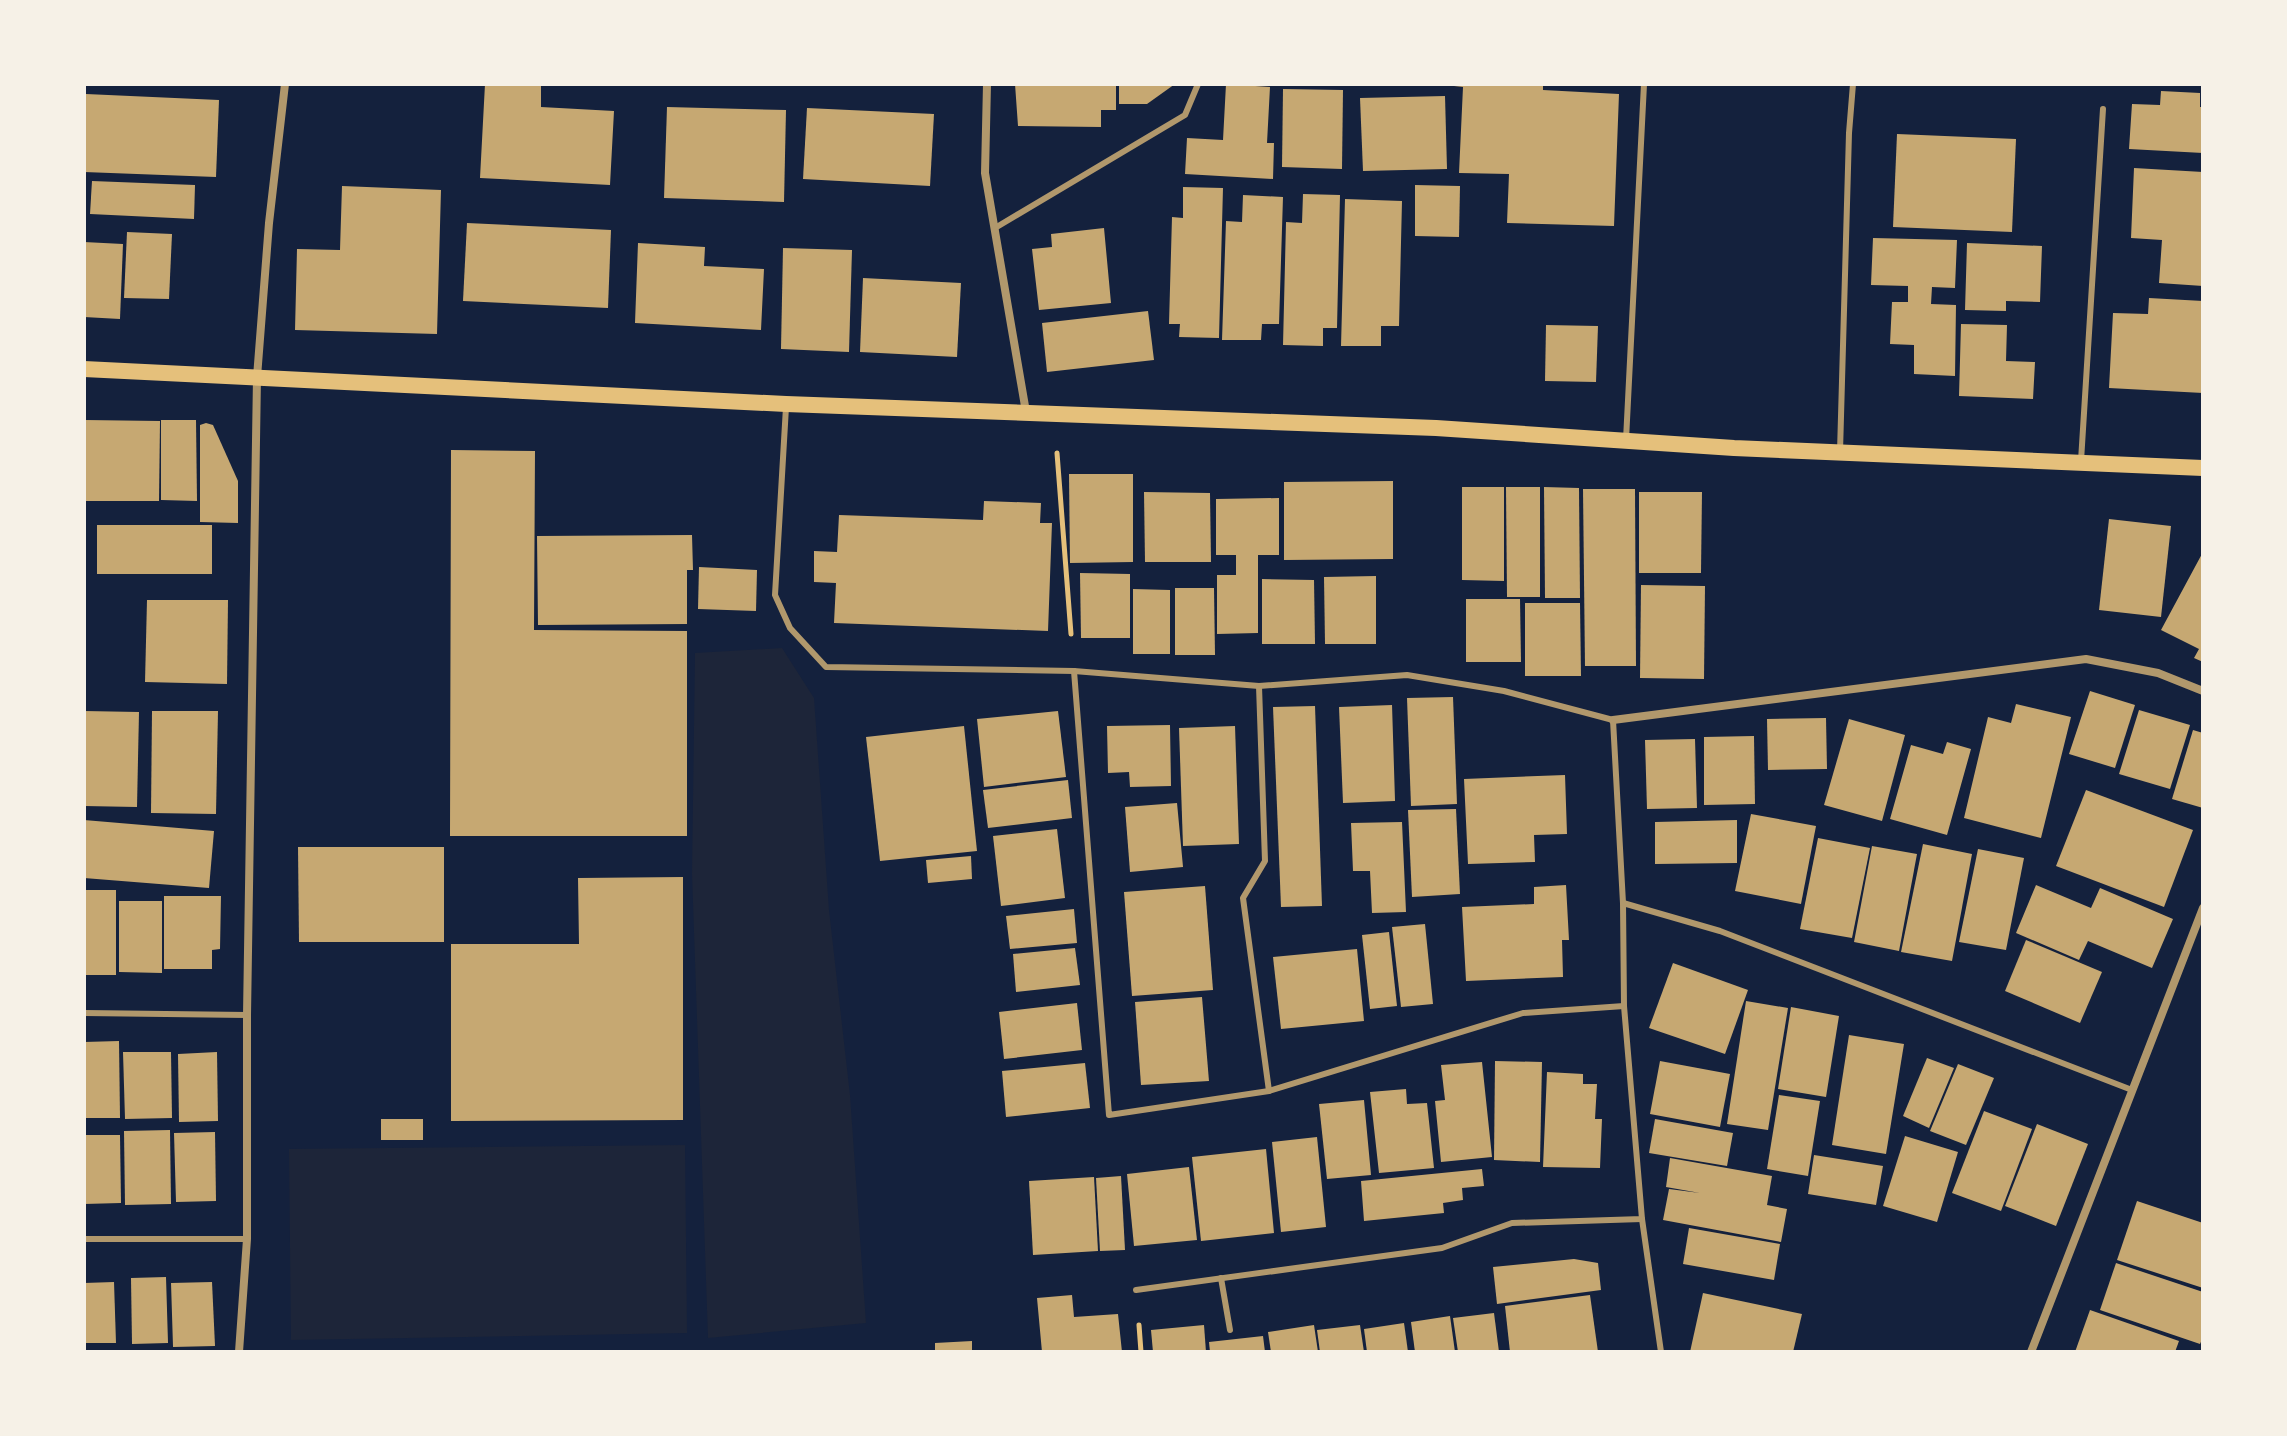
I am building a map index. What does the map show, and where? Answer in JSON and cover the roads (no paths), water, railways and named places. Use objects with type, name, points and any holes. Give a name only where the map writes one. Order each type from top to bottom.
[{"type":"main road","points":[[84,369],[786,404],[1436,428],[1840,453],[2203,468]]},
{"type":"street","points":[[239,1352],[247,1239],[247,1015],[257,377],[269,223],[285,84]]},
{"type":"street","points":[[987,84],[985,173],[1026,412]]},
{"type":"street","points":[[1613,720],[2086,659],[2158,673],[2203,691]]},
{"type":"street","points":[[2031,1352],[2203,908]]},
{"type":"lane","points":[[995,228],[1185,115],[1198,84]]},
{"type":"lane","points":[[1626,440],[1644,84]]},
{"type":"lane","points":[[1840,453],[1853,84]]},
{"type":"lane","points":[[2081,463],[2103,109]]},
{"type":"lane","points":[[786,404],[775,595],[790,628],[826,667],[1074,671],[1259,686],[1407,675],[1504,691],[1613,720],[1623,903],[1624,1006],[1642,1219],[1661,1352]]},
{"type":"lane","points":[[1074,671],[1109,1115],[1269,1091],[1523,1013],[1624,1006]]},
{"type":"lane","points":[[1259,686],[1265,861],[1243,898],[1269,1091]]},
{"type":"lane","points":[[1623,903],[1720,931],[2132,1090]]},
{"type":"lane","points":[[2194,930],[2203,936]]},
{"type":"lane","points":[[84,1013],[247,1015]]},
{"type":"lane","points":[[1136,1290],[1442,1248],[1512,1223],[1642,1219]]},
{"type":"lane","points":[[84,1239],[247,1239]]},
{"type":"lane","points":[[1221,1278],[1230,1330]]}]
